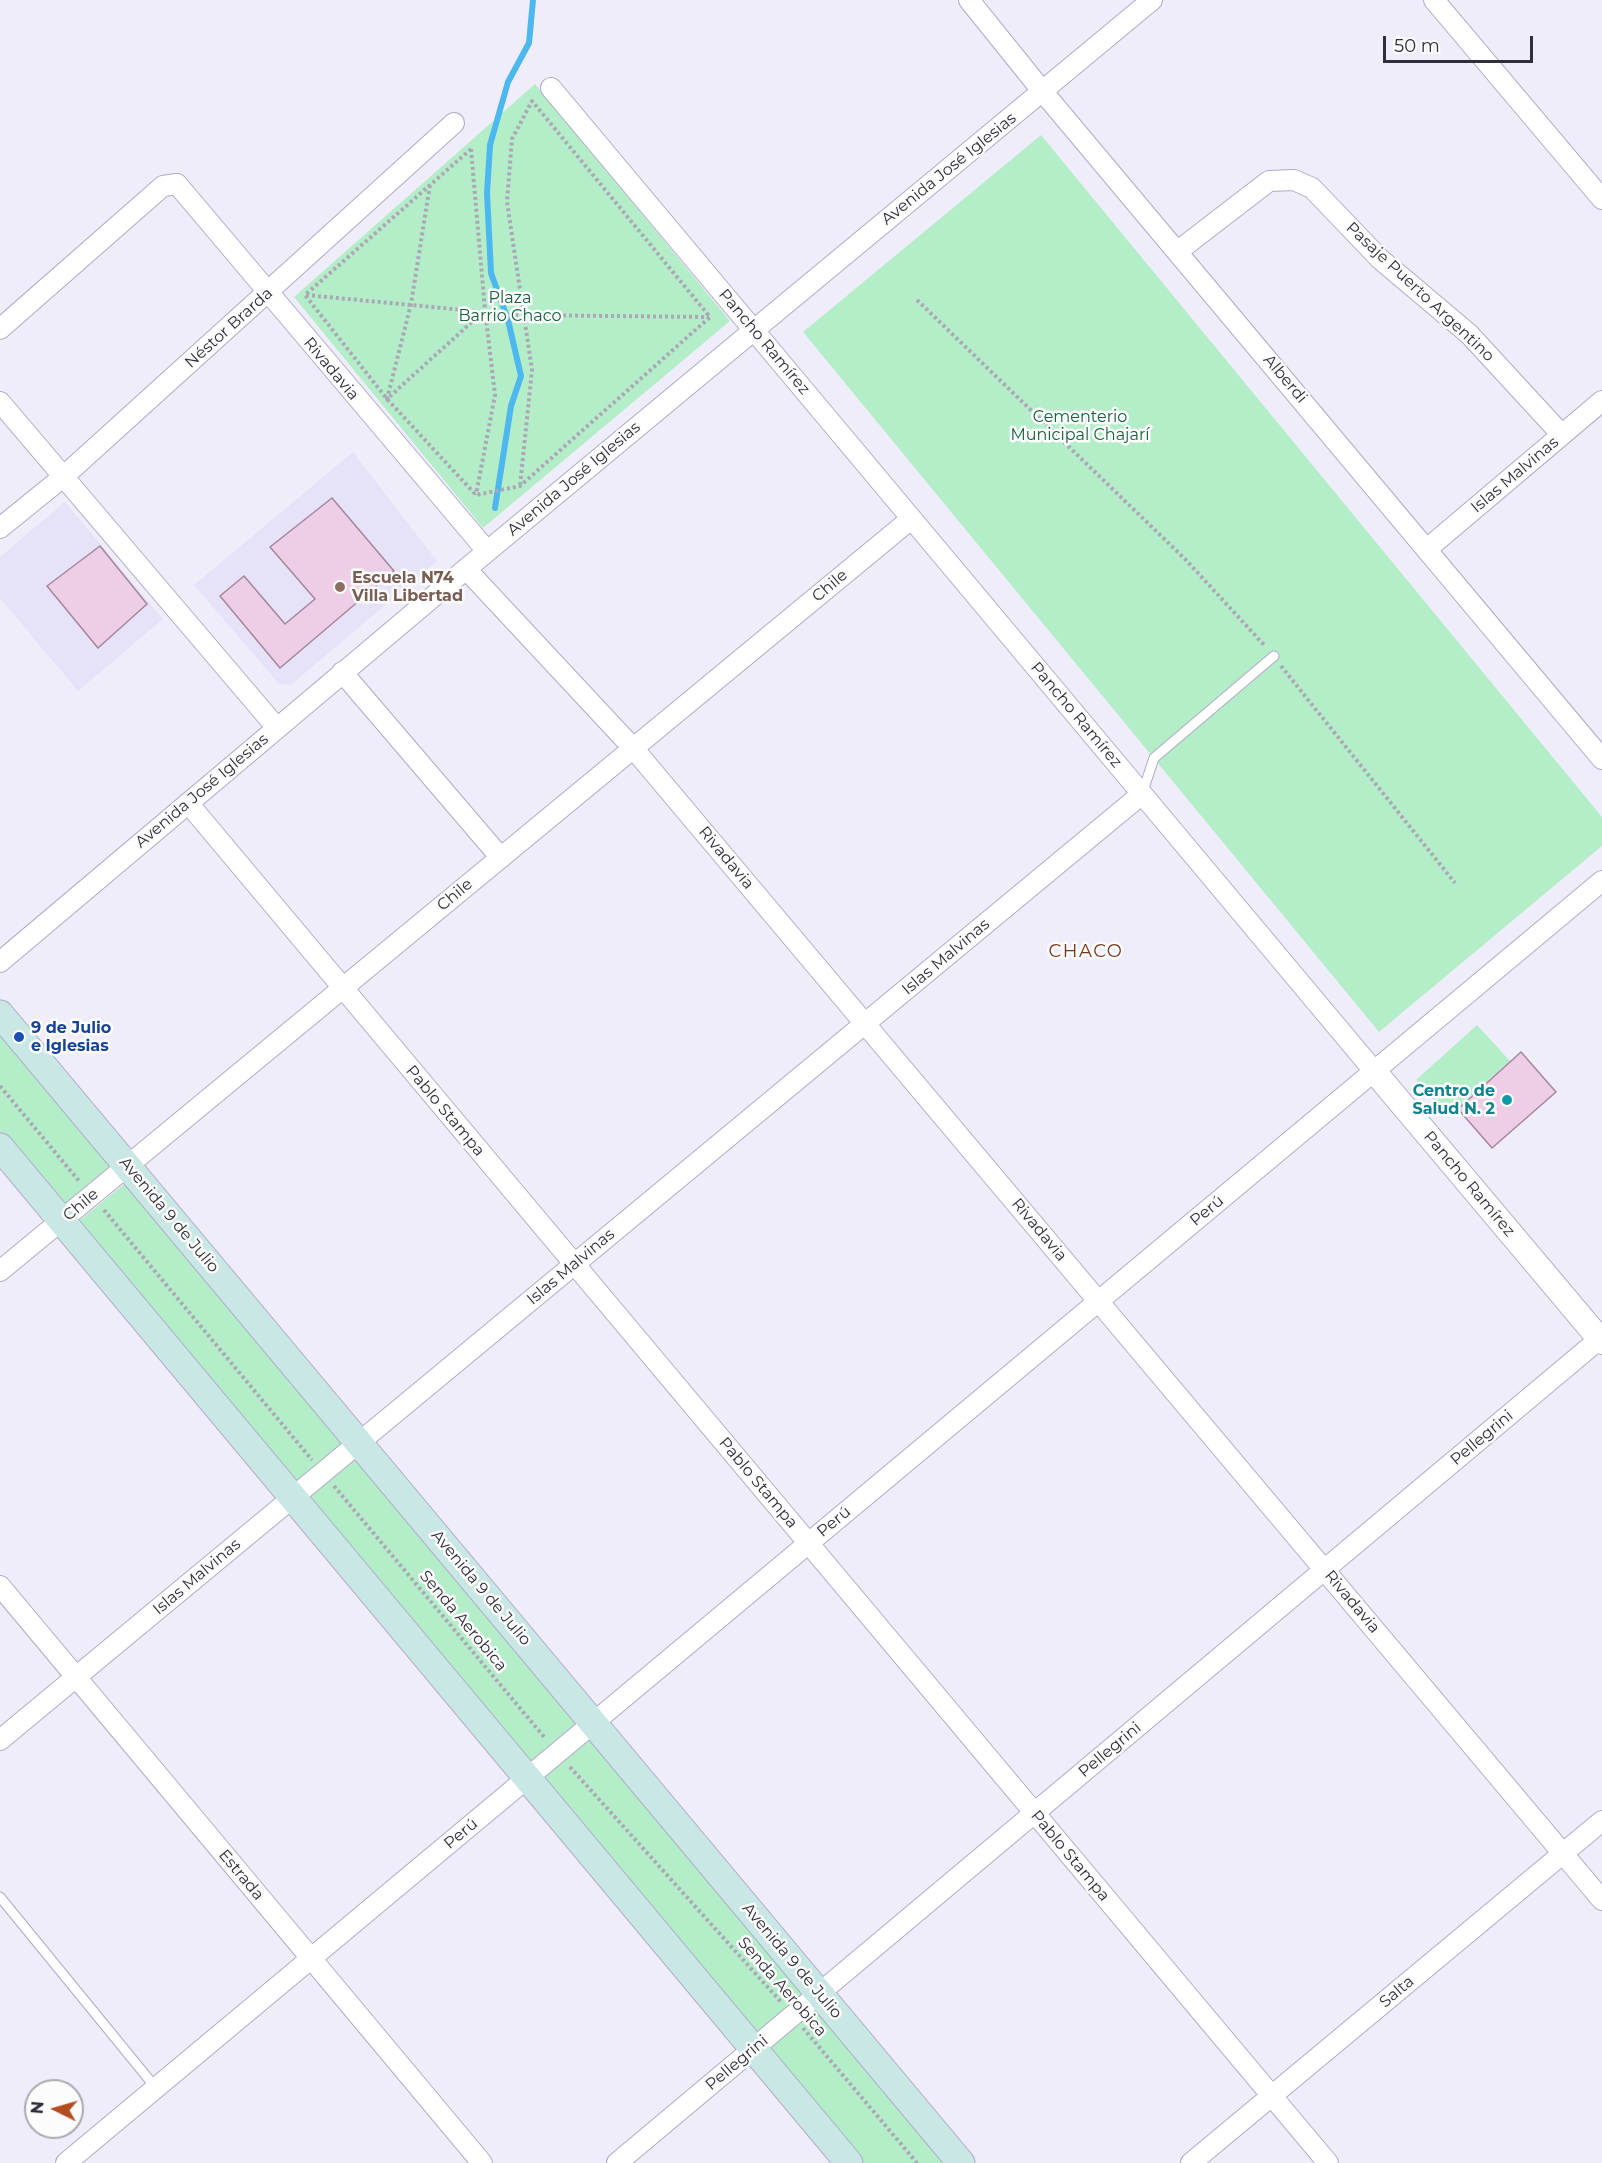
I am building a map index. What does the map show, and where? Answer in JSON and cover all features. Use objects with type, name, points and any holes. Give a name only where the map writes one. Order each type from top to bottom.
[{"type":"main road","name":"Avenida 9 de Julio","points":[[0,1014],[961,2163]]},
{"type":"main road","points":[[0,1147],[849,2163]]},
{"type":"street","name":"Alberdi","points":[[969,0],[1043,92],[1602,759]]},
{"type":"street","name":"Avenida José Iglesias","points":[[0,962],[342,672],[1152,0]]},
{"type":"street","points":[[1434,0],[1602,199]]},
{"type":"street","name":"Pancho Ramírez","points":[[550,88],[1601,1340]]},
{"type":"street","name":"Néstor Brarda","points":[[0,528],[63,477],[454,123]]},
{"type":"street","name":"Pasaje Puerto Argentino","points":[[1178,251],[1269,181],[1294,180],[1312,188],[1380,259],[1470,334],[1562,435]]},
{"type":"street","name":"Rivadavia","points":[[0,329],[163,186],[177,184],[487,551]]},
{"type":"street","name":"Islas Malvinas","points":[[1427,549],[1602,401]]},
{"type":"street","points":[[0,402],[277,728]]},
{"type":"street","name":"Chile","points":[[0,1271],[911,519]]},
{"type":"street","name":"Rivadavia","points":[[466,569],[633,748],[1602,1900]]},
{"type":"street","points":[[342,672],[501,858]]},
{"type":"street","name":"Islas Malvinas","points":[[0,1740],[1142,794]]},
{"type":"street","name":"Pablo Stampa","points":[[188,803],[1328,2163]]},
{"type":"street","name":"Perú","points":[[66,2163],[1602,881]]},
{"type":"street","name":"Pellegrini","points":[[617,2163],[1601,1340]]},
{"type":"street","name":"Estrada","points":[[0,1586],[482,2163]]},
{"type":"street","name":"Salta","points":[[1191,2163],[1602,1821]]},
{"type":"lane","points":[[1142,794],[1154,758],[1274,656]]},
{"type":"lane","points":[[0,1897],[156,2088]]},
{"type":"path","points":[[520,486],[532,370],[507,202],[512,140],[532,101],[710,317]]},
{"type":"path","points":[[305,295],[471,149],[495,395],[476,495]]},
{"type":"path","points":[[387,399],[411,304],[430,185]]},
{"type":"path","points":[[305,295],[485,310],[524,316],[710,317]]},
{"type":"path","points":[[305,295],[387,399],[476,495]]},
{"type":"path","points":[[917,300],[1186,560],[1274,656],[1455,883]]},
{"type":"path","points":[[387,399],[485,310]]},
{"type":"path","points":[[476,495],[520,486],[710,317]]},
{"type":"path","name":"Senda Aerobica","points":[[0,1086],[558,1753],[794,2017],[917,2163]]},
{"type":"shaded area","points":[[353,452],[437,561],[291,685],[279,684],[194,585]]},
{"type":"shaded area","points":[[65,502],[163,619],[78,691],[0,598],[0,557]]},
{"type":"green space","name":"Plaza Barrio Chaco","points":[[535,84],[730,321],[483,528],[294,297]]},
{"type":"green space","name":"Cementerio Municipal Chajarí","points":[[1041,135],[1602,817],[1602,846],[1379,1032],[803,332]]},
{"type":"green space","points":[[1477,1025],[1510,1061],[1448,1116],[1416,1080]]},
{"type":"green space","points":[[0,1026],[113,1164],[61,1207],[0,1134]]},
{"type":"green space","points":[[127,1182],[346,1441],[294,1487],[75,1224]]},
{"type":"green space","points":[[358,1456],[580,1721],[528,1767],[307,1499]]},
{"type":"green space","points":[[592,1735],[808,1993],[755,2038],[540,1779]]},
{"type":"green space","points":[[818,2004],[950,2163],[857,2163],[763,2050]]},
{"type":"building","name":"Escuela N74 Villa Libertad","points":[[332,498],[394,571],[280,668],[220,596],[244,576],[285,624],[315,599],[270,547]]},
{"type":"building","points":[[100,546],[147,604],[98,648],[47,586]]},
{"type":"building","name":"Centro de Salud N. 2","points":[[1521,1052],[1556,1092],[1492,1148],[1458,1109]]},
{"type":"waterway","points":[[495,508],[511,406],[521,376],[508,320],[491,273],[487,193],[490,145],[508,82],[529,43],[533,0]]},
{"type":"place","name":"Escuela N74 Villa Libertad","points":[[340,587]]},
{"type":"place","name":"9 de Julio e Iglesias","points":[[19,1037]]},
{"type":"place","name":"Centro de Salud N. 2","points":[[1507,1100]]},
{"type":"district","name":"CHACO","points":[[1086,952]]}]
